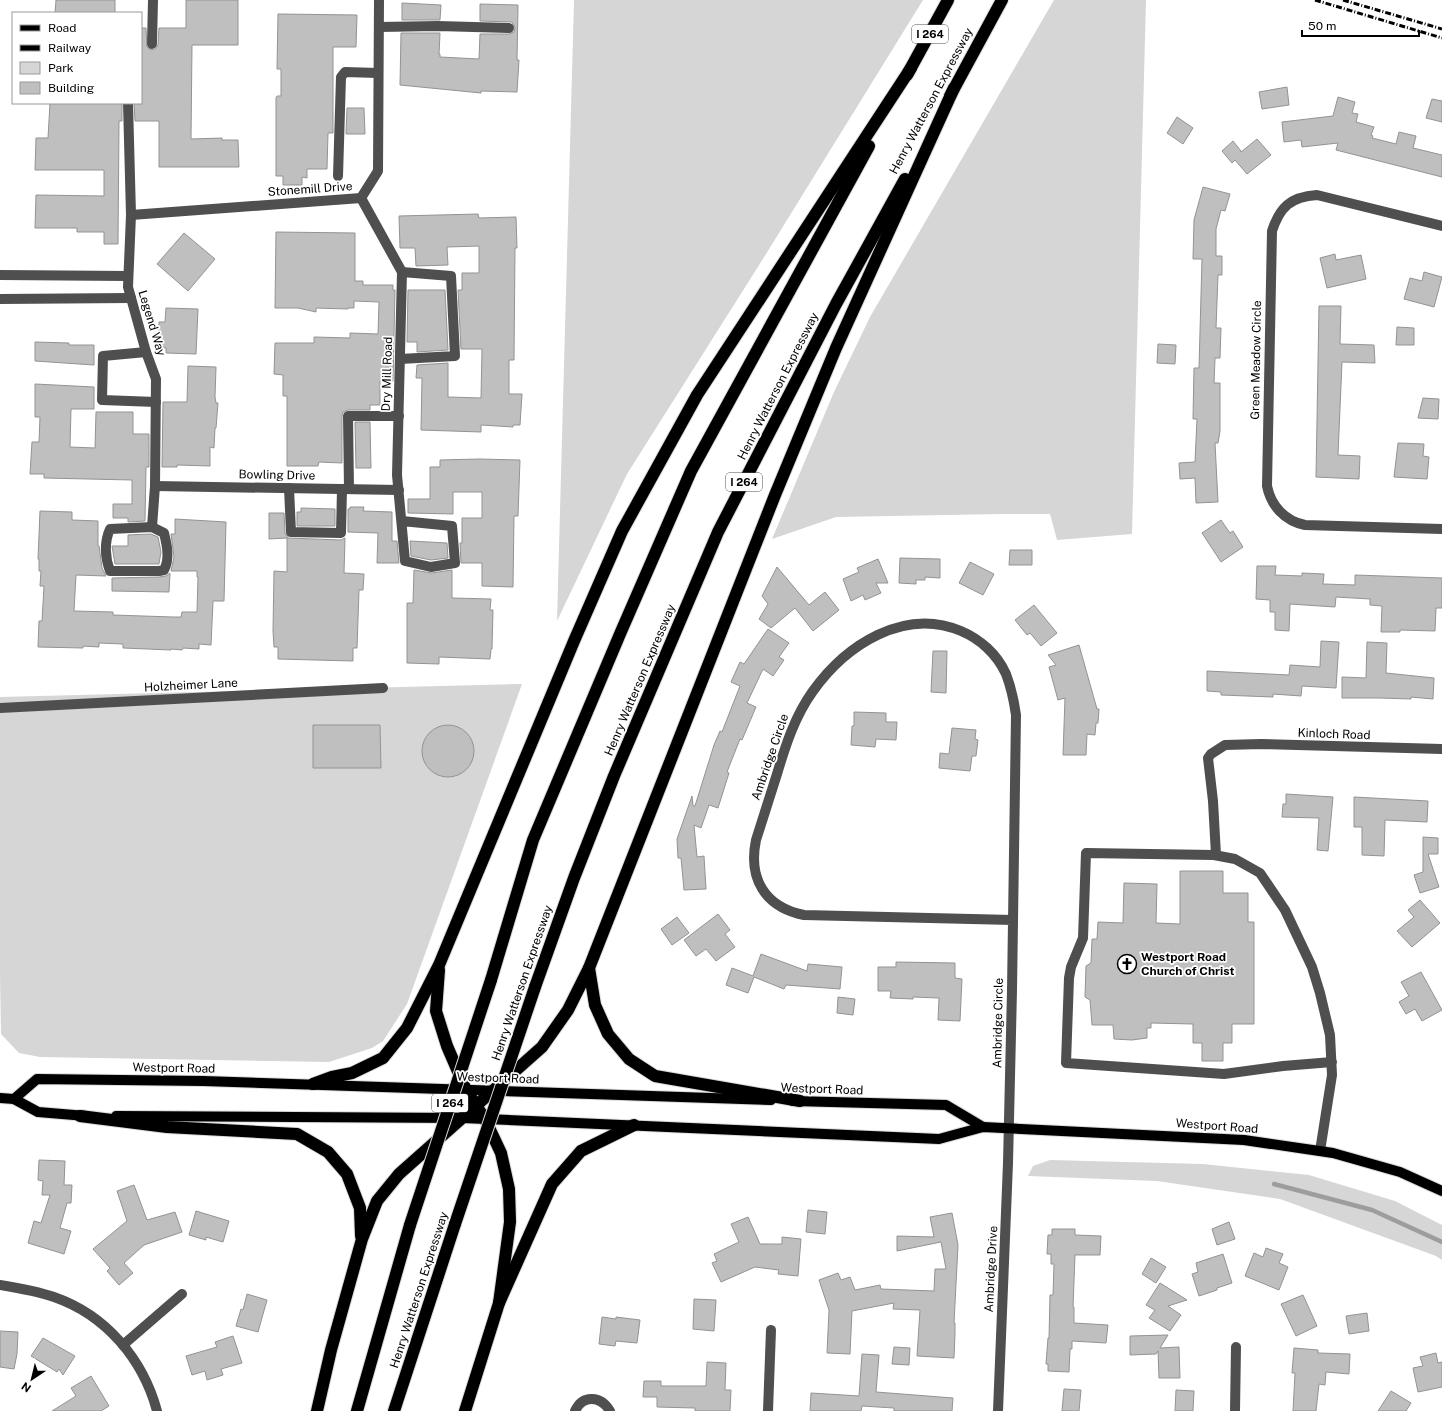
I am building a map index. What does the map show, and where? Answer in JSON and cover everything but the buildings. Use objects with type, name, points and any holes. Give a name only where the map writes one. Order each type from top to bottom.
[{"type":"highway","name":"Henry Watterson Expressway","points":[[357,1411],[410,1225],[491,980],[533,840],[620,634],[692,471],[948,0]]},
{"type":"highway","name":"Henry Watterson Expressway","points":[[394,1411],[535,987],[574,878],[614,776],[718,532],[836,304],[1002,0]]},
{"type":"highway","points":[[313,1084],[352,1072],[383,1058],[407,1028],[439,966],[574,641],[622,531],[697,394],[911,68]]},
{"type":"highway","points":[[317,1411],[331,1350],[362,1239],[377,1201],[399,1174],[542,1047],[568,1010],[588,968],[781,480],[836,348],[954,88]]},
{"type":"highway","points":[[439,966],[436,1011],[447,1046],[466,1090],[486,1119],[501,1153],[509,1189],[510,1222],[499,1303]]},
{"type":"highway","points":[[588,968],[595,1005],[608,1034],[629,1059],[655,1076],[800,1101]]},
{"type":"highway","points":[[80,1116],[167,1127],[297,1134],[328,1152],[347,1174],[360,1208],[362,1239]]},
{"type":"highway","points":[[466,1411],[499,1303],[552,1184],[581,1151],[634,1126]]},
{"type":"main road","name":"Westport Road","points":[[14,1099],[37,1079],[313,1084],[946,1105],[982,1127]]},
{"type":"main road","name":"Westport Road","points":[[0,1098],[14,1099],[38,1112],[80,1116],[462,1118],[938,1139],[982,1127],[1009,1127],[1244,1140],[1320,1151],[1400,1172],[1442,1191]]},
{"type":"street","points":[[152,44],[153,0]]},
{"type":"street","name":"Stonemill Drive","points":[[131,215],[361,198],[378,171],[379,0]]},
{"type":"street","points":[[378,27],[438,26],[509,28]]},
{"type":"street","points":[[338,176],[341,77],[346,72],[378,73]]},
{"type":"street","name":"Legend Way","points":[[128,104],[131,215],[128,287],[146,352],[156,379],[152,526]]},
{"type":"street","name":"Green Meadow Circle","points":[[1442,226],[1317,195],[1307,196],[1293,201],[1278,214],[1272,231],[1267,486],[1272,500],[1281,513],[1299,524],[1442,529]]},
{"type":"street","points":[[361,198],[402,272],[451,276],[455,356],[400,359]]},
{"type":"street","name":"Dry Mill Road","points":[[402,272],[397,475],[405,561],[431,567],[456,563],[452,526],[402,521]]},
{"type":"street","points":[[0,275],[128,276]]},
{"type":"street","points":[[0,299],[131,298]]},
{"type":"street","points":[[146,352],[103,356],[102,400],[156,402]]},
{"type":"street","points":[[289,488],[291,532],[341,533],[345,489],[348,416],[398,416]]},
{"type":"street","name":"Bowling Drive","points":[[154,486],[399,490]]},
{"type":"street","points":[[152,526],[164,533],[167,547],[166,566],[164,570],[110,571],[106,561],[107,536],[110,529],[152,526]]},
{"type":"street","name":"Ambridge Circle","points":[[1009,1127],[1016,715],[1012,695],[1006,674],[997,659],[986,646],[971,635],[956,628],[937,624],[917,623],[896,626],[874,636],[850,651],[826,673],[812,691],[797,716],[788,739],[756,840],[754,868],[759,883],[767,896],[775,904],[784,910],[804,915],[1012,920]]},
{"type":"street","name":"Holzheimer Lane","points":[[0,708],[383,688]]},
{"type":"street","name":"Kinloch Road","points":[[1216,855],[1213,802],[1208,758],[1211,754],[1225,745],[1261,744],[1442,749]]},
{"type":"street","points":[[1320,1151],[1332,1075],[1332,1062],[1330,1035],[1312,967],[1285,910],[1260,873],[1235,859],[1216,855],[1086,853],[1083,938],[1071,967],[1069,978],[1066,1063],[1224,1074],[1283,1066],[1332,1062]]},
{"type":"street","name":"Ambridge Drive","points":[[998,1411],[1009,1127]]},
{"type":"street","points":[[0,1285],[35,1291],[55,1297],[87,1314],[116,1336],[144,1376],[157,1411]]},
{"type":"street","points":[[123,1345],[182,1294]]},
{"type":"street","points":[[768,1411],[771,1330]]},
{"type":"street","points":[[1235,1411],[1236,1347]]},
{"type":"street","points":[[575,1411],[584,1401],[596,1399],[606,1405],[610,1411]]},
{"type":"green space","points":[[574,0],[923,0],[766,254],[627,474],[557,621]]},
{"type":"green space","points":[[1054,0],[1146,0],[1132,534],[1057,540],[1050,514],[1002,514],[836,517],[772,539],[834,392],[870,317]]},
{"type":"green space","points":[[522,684],[407,1004],[383,1041],[372,1048],[329,1062],[40,1057],[19,1053],[1,1034],[0,697]]},
{"type":"green space","points":[[1050,1160],[1203,1164],[1309,1175],[1395,1201],[1442,1225],[1442,1260],[1436,1256],[1280,1199],[1157,1181],[1028,1176],[1033,1166]]},
{"type":"waterway","points":[[1274,1184],[1372,1210],[1442,1242]]},
{"type":"railway","points":[[1315,0],[1442,38]]},
{"type":"railway","points":[[1343,0],[1442,29]]},
{"type":"place","name":"Westport Road Church of Christ","points":[[1127,964]]}]
